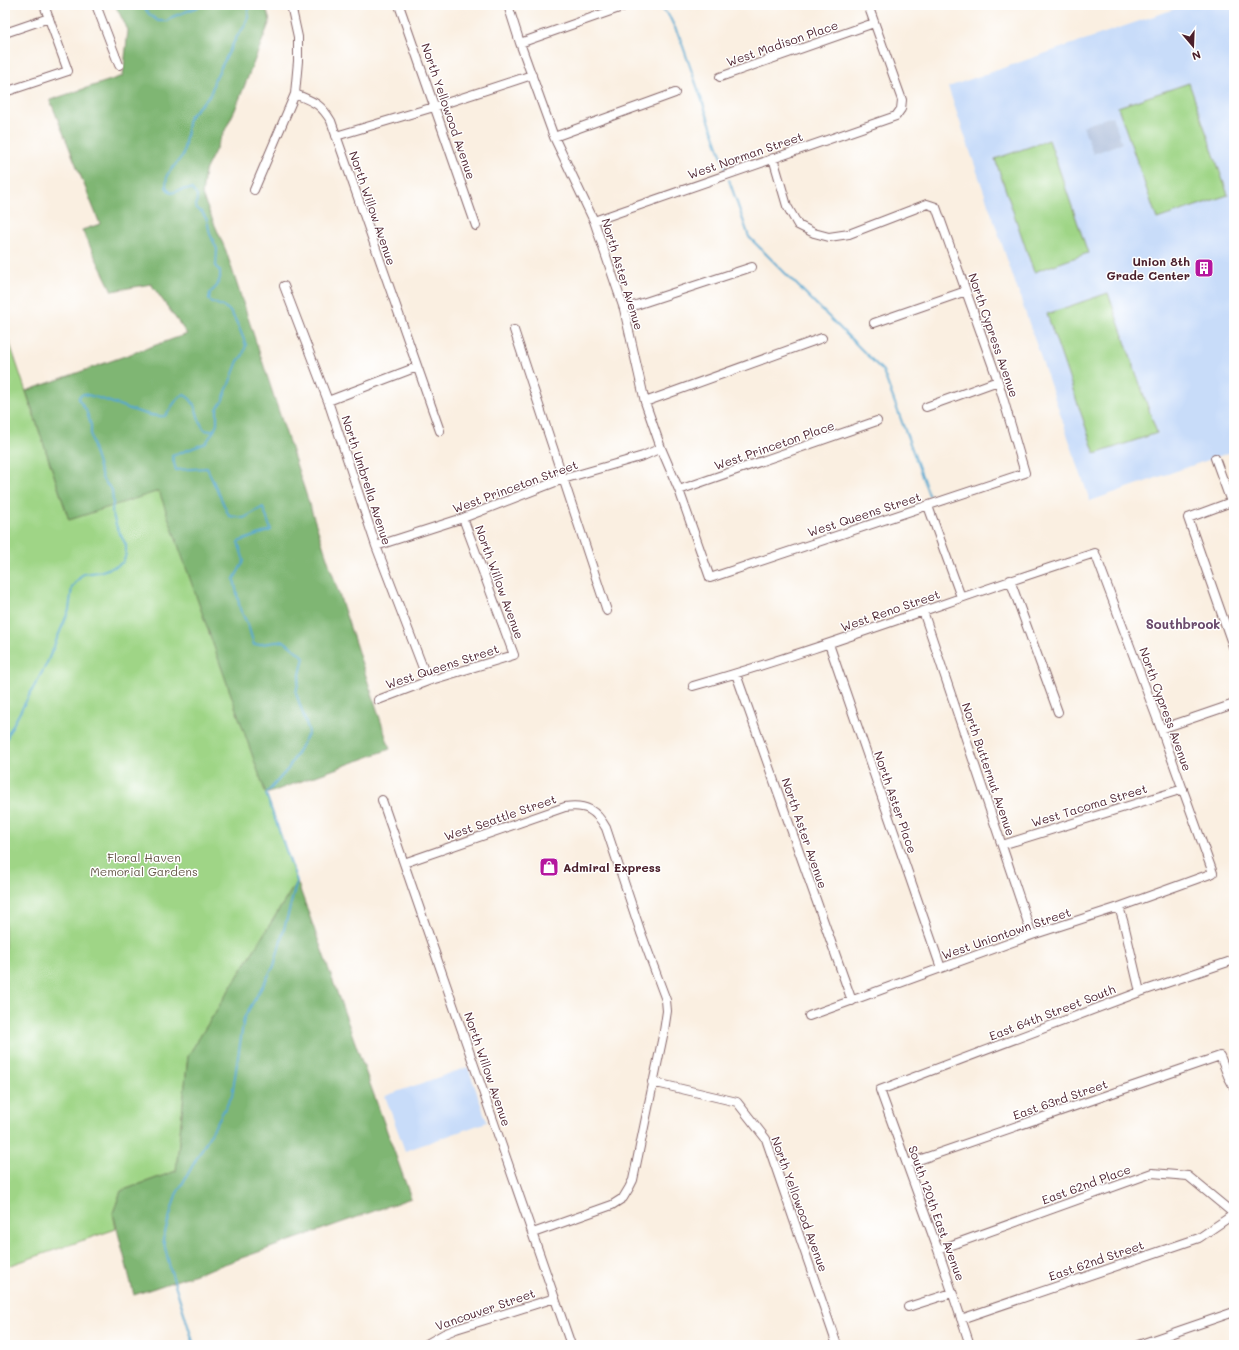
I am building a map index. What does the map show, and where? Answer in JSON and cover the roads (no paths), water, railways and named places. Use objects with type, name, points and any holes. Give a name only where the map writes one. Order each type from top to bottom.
[{"type":"street","points":[[5,92],[68,71],[44,5]]},
{"type":"street","points":[[96,5],[118,65]]},
{"type":"street","points":[[254,190],[295,94],[298,61],[298,37],[291,5]]},
{"type":"street","name":"North Yellowood Avenue","points":[[399,5],[476,226]]},
{"type":"street","name":"North Aster Avenue","points":[[508,5],[554,137],[594,221],[624,309],[645,402],[679,490],[710,578]]},
{"type":"street","points":[[868,5],[874,23]]},
{"type":"street","points":[[520,43],[622,8]]},
{"type":"street","points":[[5,32],[49,18]]},
{"type":"street","name":"West Madison Place","points":[[720,77],[874,23]]},
{"type":"street","name":"West Norman Street","points":[[594,221],[773,158],[893,118],[900,113],[902,109],[902,100],[874,23]]},
{"type":"street","points":[[336,136],[434,107],[532,75]]},
{"type":"street","points":[[554,137],[675,93]]},
{"type":"street","name":"North Willow Avenue","points":[[295,94],[318,104],[325,111],[331,121],[416,367],[440,430]]},
{"type":"street","name":"North Cypress Avenue","points":[[773,158],[787,206],[798,225],[814,233],[829,236],[849,234],[927,204],[936,207],[998,381],[1025,473]]},
{"type":"street","points":[[624,309],[752,267]]},
{"type":"street","name":"North Umbrella Avenue","points":[[284,286],[328,401],[376,546],[428,681]]},
{"type":"street","points":[[874,323],[966,291]]},
{"type":"street","points":[[514,330],[607,611]]},
{"type":"street","points":[[645,402],[822,338]]},
{"type":"street","points":[[328,401],[416,367]]},
{"type":"street","points":[[926,407],[998,381]]},
{"type":"street","name":"West Princeton Place","points":[[679,490],[877,421]]},
{"type":"street","name":"West Princeton Street","points":[[376,546],[463,518],[563,479],[643,456],[662,448]]},
{"type":"street","points":[[1215,458],[1233,502],[1188,518],[1234,649]]},
{"type":"street","name":"West Queens Street","points":[[710,578],[1025,473]]},
{"type":"street","points":[[928,506],[961,597]]},
{"type":"street","name":"North Willow Avenue","points":[[463,518],[514,655]]},
{"type":"street","name":"North Cypress Avenue","points":[[1095,553],[1213,873]]},
{"type":"street","name":"West Reno Street","points":[[693,686],[736,674],[829,644],[1010,580],[1095,553]]},
{"type":"street","points":[[1010,580],[1058,712]]},
{"type":"street","name":"North Butternut Avenue","points":[[923,611],[1032,935]]},
{"type":"street","name":"North Aster Place","points":[[829,644],[941,968]]},
{"type":"street","name":"West Queens Street","points":[[378,700],[428,681],[514,655]]},
{"type":"street","name":"North Aster Avenue","points":[[736,674],[852,1001]]},
{"type":"street","points":[[1161,729],[1234,704]]},
{"type":"street","name":"West Tacoma Street","points":[[1002,845],[1183,789]]},
{"type":"street","name":"North Willow Avenue","points":[[382,800],[571,1345]]},
{"type":"street","name":"West Seattle Street","points":[[404,864],[565,807],[575,805],[590,809],[601,820],[606,828],[641,933],[666,1000],[667,1011],[652,1082]]},
{"type":"street","name":"West Uniontown Street","points":[[809,1016],[1032,935],[1119,907],[1213,873]]},
{"type":"street","points":[[1119,907],[1140,992]]},
{"type":"street","name":"East 64th Street South","points":[[880,1090],[1140,992],[1234,960]]},
{"type":"street","name":"East 63rd Street","points":[[907,1164],[1220,1056],[1234,1087]]},
{"type":"street","points":[[533,1233],[612,1205],[623,1198],[632,1180],[652,1082]]},
{"type":"street","name":"North Yellowood Avenue","points":[[652,1082],[737,1102],[766,1139],[837,1345]]},
{"type":"street","name":"South 120th East Avenue","points":[[880,1090],[938,1250],[970,1345]]},
{"type":"street","name":"East 62nd Place","points":[[938,1250],[1152,1173],[1188,1176],[1234,1214]]},
{"type":"street","name":"East 62nd Street","points":[[961,1319],[1199,1238],[1234,1214]]},
{"type":"street","points":[[908,1307],[952,1292]]},
{"type":"street","name":"Vancouver Street","points":[[425,1345],[444,1334],[555,1298]]},
{"type":"street","points":[[1138,1345],[1234,1312]]},
{"type":"waterway","points":[[142,5],[149,14],[158,21],[167,21],[172,17],[198,7],[199,5]]},
{"type":"waterway","points":[[5,745],[9,732],[46,665],[69,610],[72,587],[83,574],[99,572],[117,566],[123,562],[126,554],[126,545],[117,528],[112,512],[112,490],[103,480],[94,452],[91,436],[91,425],[86,410],[79,400],[79,397],[83,394],[93,396],[146,414],[165,416],[178,398],[184,395],[189,398],[195,407],[202,427],[205,430],[211,431],[215,429],[217,423],[217,409],[222,402],[238,361],[243,355],[246,345],[238,325],[232,315],[226,308],[209,300],[210,293],[217,286],[220,278],[220,271],[216,267],[217,249],[210,234],[207,220],[202,212],[196,208],[197,196],[192,189],[185,189],[171,193],[166,187],[167,175],[183,155],[189,117],[211,94],[214,81],[236,38],[244,27],[248,17],[247,5]]},
{"type":"waterway","points":[[658,5],[669,16],[680,38],[726,169]]},
{"type":"waterway","points":[[729,180],[749,237],[883,371],[929,495]]},
{"type":"waterway","points":[[194,1345],[170,1268],[163,1239],[176,1195],[232,1096],[244,1018],[274,966],[297,881],[266,794],[288,769],[309,732],[296,693],[304,657],[284,641],[254,645],[248,625],[240,609],[234,579],[244,561],[238,542],[271,530],[263,507],[244,518],[229,516],[207,468],[176,470],[172,456],[206,443],[215,429]]},
{"type":"place","name":"Union 8th Grade Center","points":[[1204,268]]},
{"type":"place","name":"Admiral Express","points":[[549,867]]},
{"type":"district","name":"Southbrook","points":[[1183,623]]},
{"type":"park label","name":"Floral Haven Memorial Gardens","points":[[144,864]]}]
